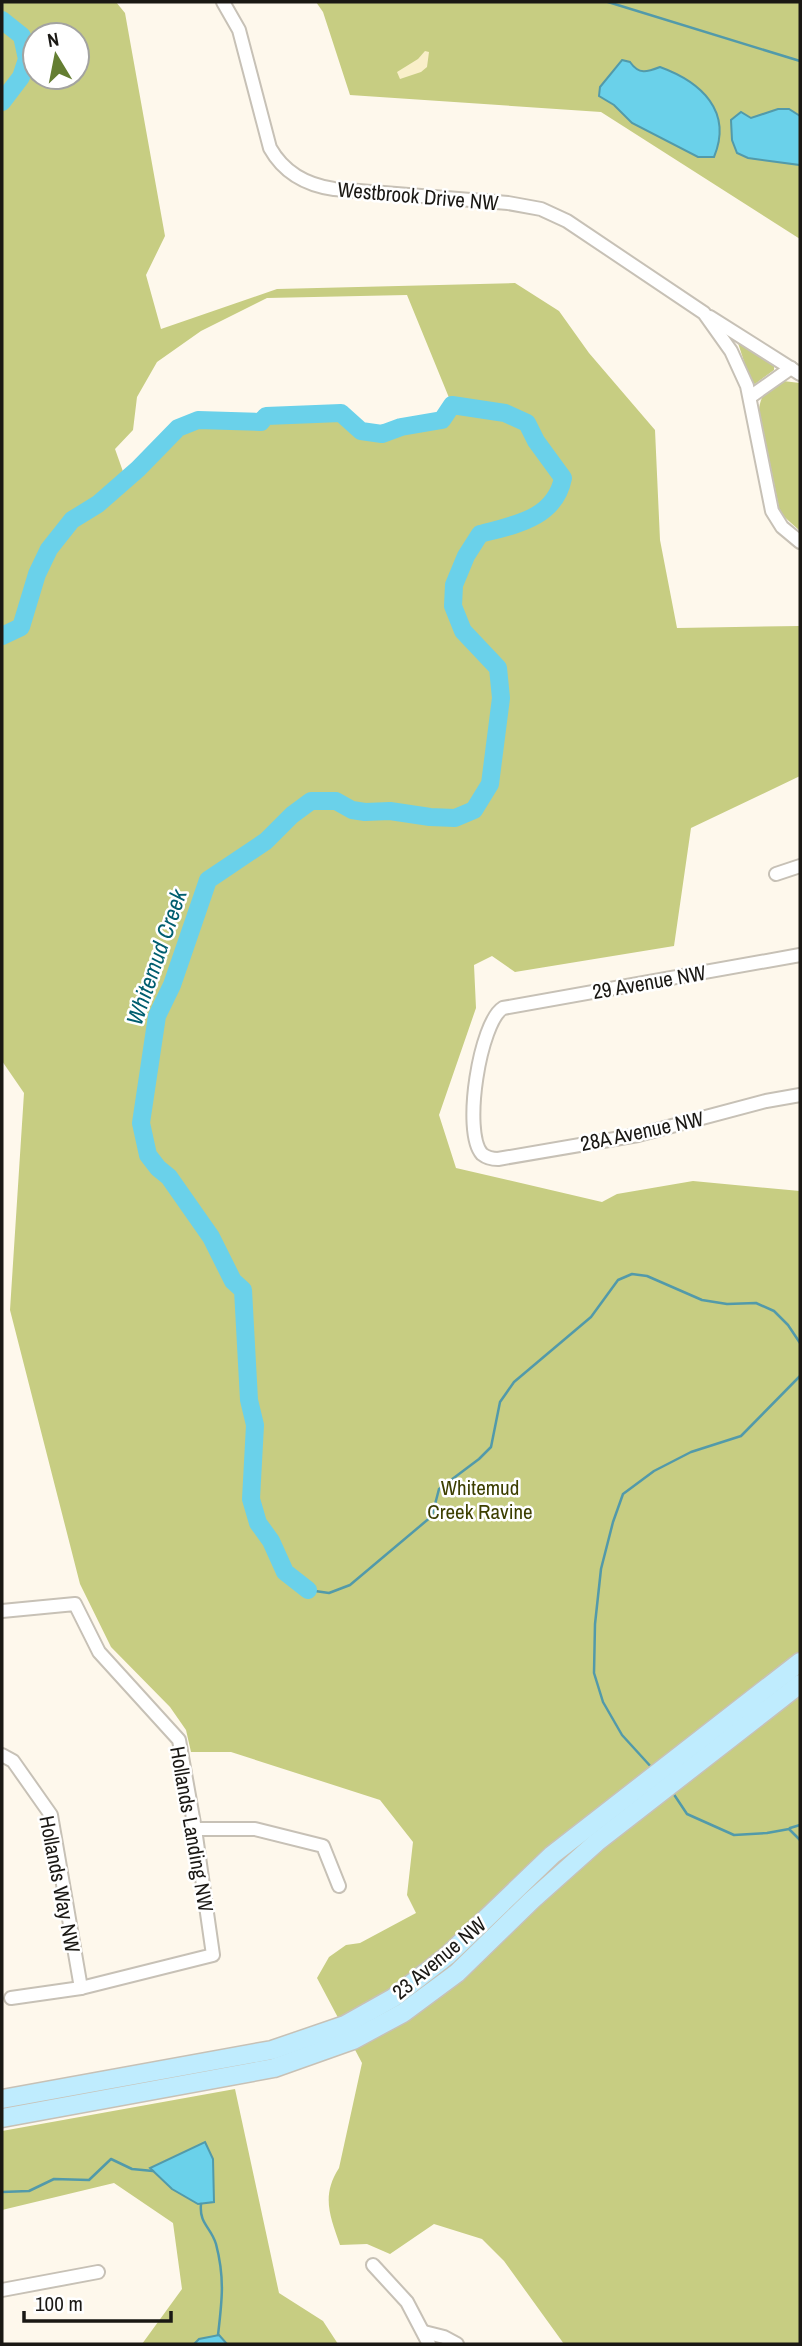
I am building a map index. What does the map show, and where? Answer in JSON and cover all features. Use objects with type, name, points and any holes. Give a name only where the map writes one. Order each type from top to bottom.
[{"type":"main road","name":"23 Avenue NW","points":[[2,2118],[256,2073],[301,2061],[353,2040],[403,2013],[457,1973],[561,1872],[634,1813],[800,1662]]},
{"type":"main road","name":"23 Avenue NW","points":[[2,2099],[271,2050],[345,2025],[393,1998],[447,1956],[552,1856],[624,1797],[800,1684]]},
{"type":"street","name":"Westbrook Drive NW","points":[[223,2],[239,30],[270,148],[279,162],[297,177],[319,187],[334,190],[508,203],[541,209],[567,221],[795,371]]},
{"type":"street","name":"Westbrook Drive NW","points":[[704,313],[731,351],[750,397],[772,511],[782,527],[800,542]]},
{"type":"street","points":[[750,397],[795,371]]},
{"type":"street","points":[[776,874],[800,866]]},
{"type":"street","name":"29 Avenue NW","points":[[484,1155],[478,1144],[472,1099],[491,1022],[499,1010],[800,955]]},
{"type":"street","name":"28A Avenue NW","points":[[484,1155],[498,1159],[642,1134],[800,1094]]},
{"type":"street","name":"Hollands Landing NW","points":[[2,1611],[75,1604],[99,1652],[179,1740],[213,1955],[81,1989],[11,1998]]},
{"type":"street","name":"Hollands Way NW","points":[[2,1755],[13,1761],[51,1815],[81,1989]]},
{"type":"street","points":[[195,1829],[255,1829],[323,1846],[339,1886]]},
{"type":"street","points":[[373,2265],[407,2302],[429,2344]]},
{"type":"street","points":[[2,2290],[98,2272]]},
{"type":"street","points":[[424,2332],[444,2337],[457,2344]]},
{"type":"green space","name":"Whitemud Creek Ravine","points":[[2,2],[116,2],[125,13],[165,236],[146,275],[161,329],[277,289],[515,283],[559,311],[589,353],[655,430],[660,540],[677,628],[800,626],[800,776],[691,828],[674,946],[515,972],[492,956],[474,965],[476,1008],[439,1115],[456,1168],[602,1202],[617,1194],[693,1181],[800,1191],[800,2344],[564,2344],[504,2261],[482,2239],[434,2224],[390,2254],[367,2244],[340,2245],[329,2206],[330,2188],[339,2168],[362,2063],[317,1978],[329,1957],[346,1945],[360,1943],[416,1913],[407,1895],[413,1842],[380,1800],[231,1752],[191,1752],[186,1730],[170,1707],[111,1647],[80,1584],[10,1310],[24,1093],[2,1061]],"holes":[[[407,295],[452,405],[441,420],[401,427],[382,434],[361,431],[341,413],[266,416],[260,422],[198,420],[178,428],[126,480],[115,449],[133,430],[137,397],[157,362],[201,331],[267,298]]]},
{"type":"green space","points":[[316,2],[800,2],[800,239],[601,112],[350,95],[323,12]]},
{"type":"green space","points":[[738,343],[746,345],[774,366],[774,370],[755,384],[751,383]]},
{"type":"green space","points":[[783,381],[800,383],[800,531],[780,513],[759,409],[766,391]]},
{"type":"green space","points":[[235,2089],[279,2293],[323,2321],[338,2344],[142,2344],[182,2289],[173,2223],[114,2183],[2,2210],[2,2131]]},
{"type":"sand","points":[[425,51],[429,52],[427,67],[421,72],[400,79],[397,72],[418,59]]},
{"type":"water","points":[[622,60],[630,62],[640,71],[660,67],[675,73],[710,100],[719,126],[719,141],[714,157],[698,157],[632,123],[614,105],[599,96],[600,87]]},
{"type":"water","points":[[778,109],[789,109],[800,116],[800,165],[748,158],[737,153],[732,140],[731,120],[741,112],[751,118]]},
{"type":"water","points":[[205,2142],[213,2159],[214,2202],[198,2204],[172,2189],[150,2168]]},
{"type":"water","points":[[219,2335],[227,2344],[194,2344],[199,2339]]},
{"type":"waterway","points":[[608,2],[800,61]]},
{"type":"waterway","name":"Whitemud Creek","points":[[2,20],[22,36],[27,59],[21,77],[2,102]]},
{"type":"waterway","name":"Whitemud Creek","points":[[2,636],[21,627],[37,574],[49,549],[72,520],[98,504],[138,469],[178,428],[198,420],[261,422],[266,416],[341,413],[361,431],[382,434],[401,427],[442,420],[452,405],[505,413],[527,423],[536,441],[563,478],[559,492],[542,511],[519,523],[480,534],[466,556],[454,585],[453,606],[463,631],[498,668],[501,698],[490,784],[474,810],[455,818],[430,817],[390,811],[365,812],[352,810],[336,801],[311,801],[292,815],[266,841],[208,880],[172,985],[157,1016],[141,1123],[148,1155],[169,1177],[211,1237],[233,1281],[243,1290],[249,1400],[255,1425],[251,1499],[258,1523],[271,1541],[285,1572],[308,1590]]},
{"type":"waterway","name":"Whitemud Creek","points":[[308,1590],[329,1593],[350,1585],[432,1516],[439,1489],[491,1447],[500,1402],[514,1382],[591,1317],[618,1280],[632,1274],[647,1276],[702,1300],[727,1304],[756,1303],[774,1311],[800,1343]]},
{"type":"waterway","name":"Whitemud Creek","points":[[653,1769],[622,1735],[603,1702],[594,1673],[595,1624],[601,1569],[623,1494],[654,1471],[691,1452],[741,1436],[800,1376]]},
{"type":"waterway","name":"Whitemud Creek","points":[[673,1793],[687,1814],[734,1835],[789,1829],[800,1840]]},
{"type":"waterway","points":[[790,1828],[800,1825]]},
{"type":"waterway","points":[[2,2192],[29,2191],[54,2179],[89,2180],[111,2159],[132,2169],[153,2171]]},
{"type":"waterway","points":[[201,2204],[202,2216],[214,2238],[221,2268],[218,2335]]}]
